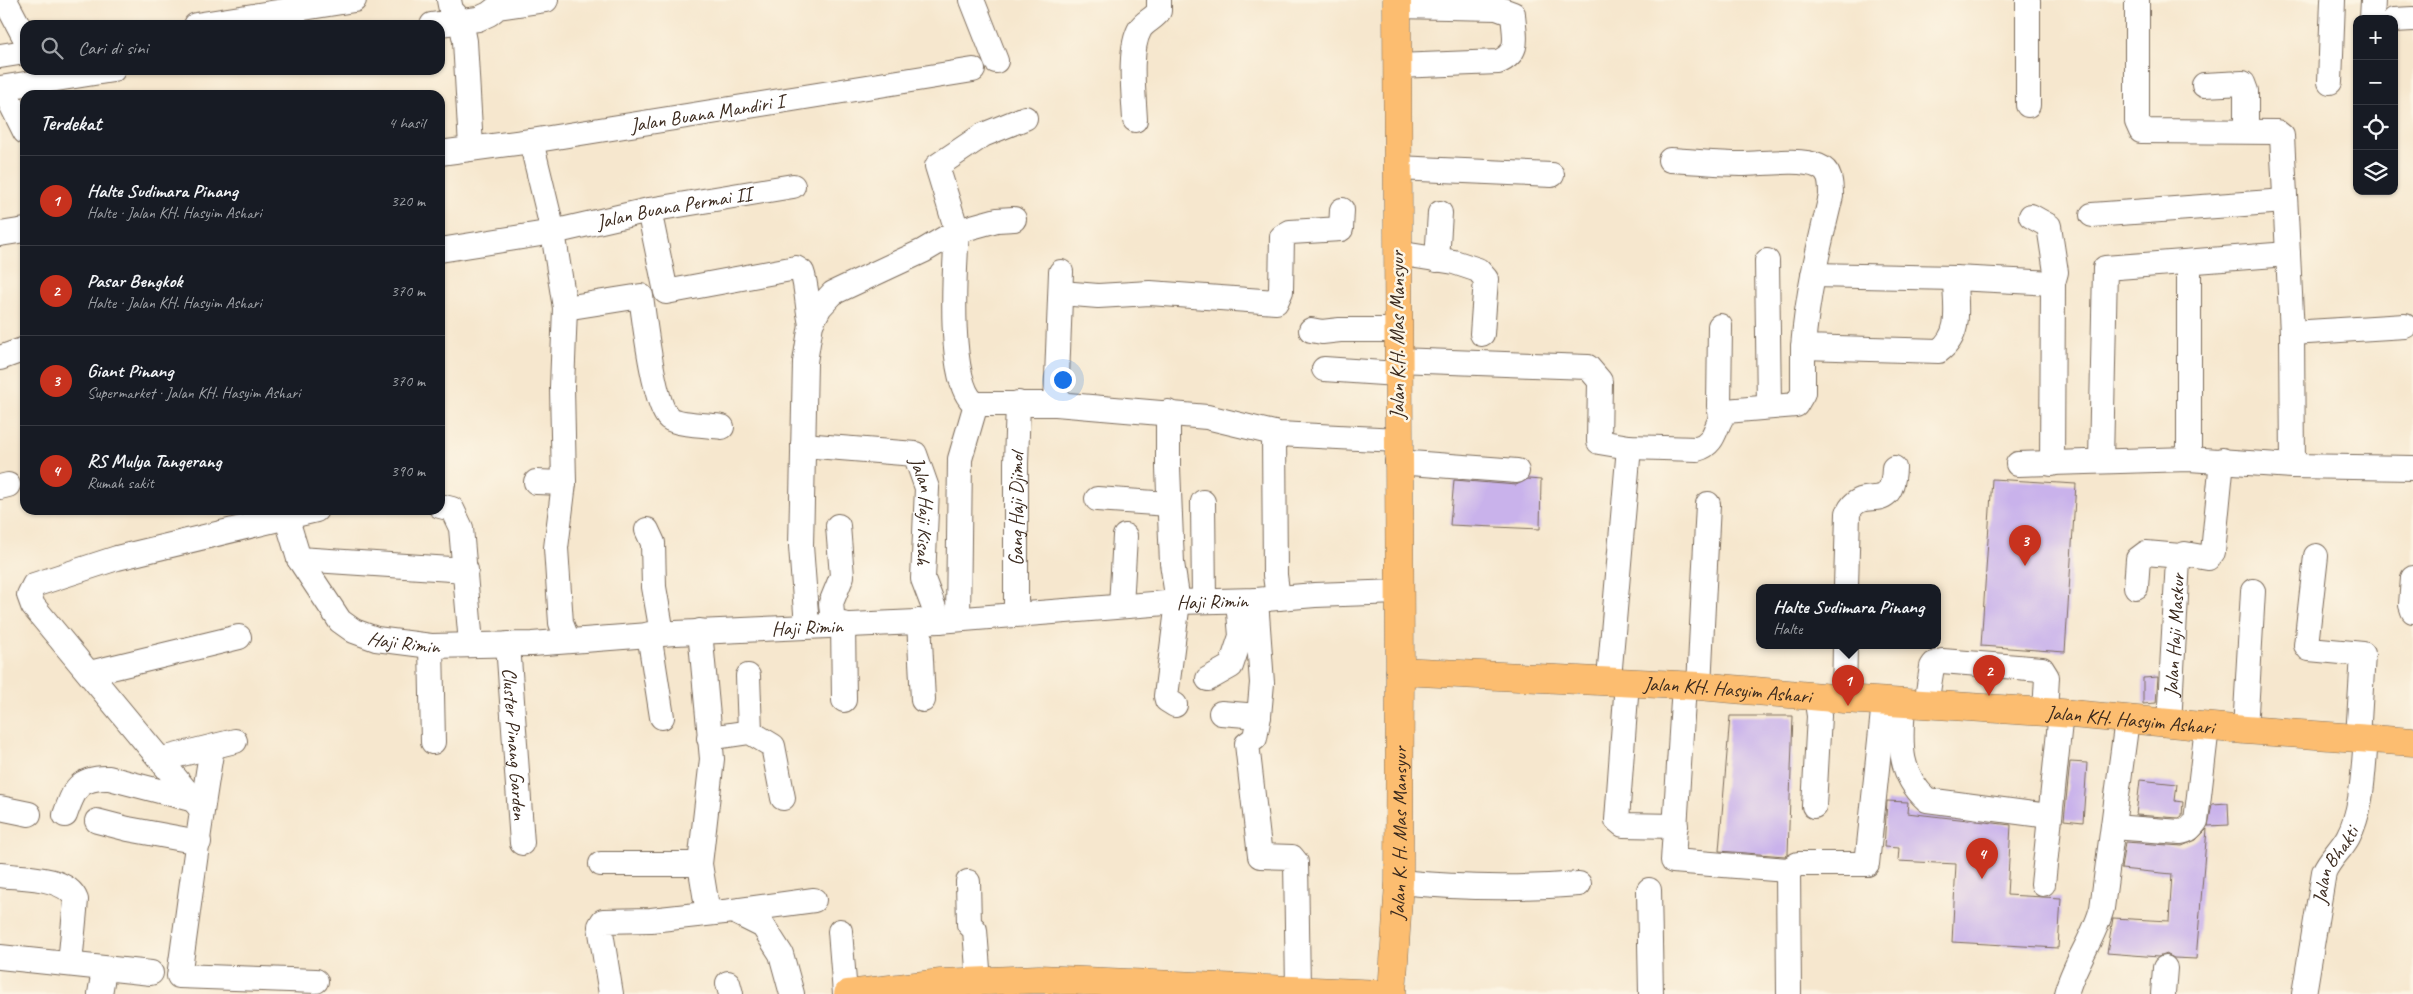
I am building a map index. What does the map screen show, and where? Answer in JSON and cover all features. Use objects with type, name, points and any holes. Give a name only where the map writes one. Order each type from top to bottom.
[{"type":"main road","name":"Jalan K.H. Mas Mansyur","points":[[1397,3],[1398,592],[1400,671]]},
{"type":"main road","name":"Jalan KH. Hasyim Ashari","points":[[1400,671],[1691,685],[1844,699],[2053,712],[2169,724],[2413,742]]},
{"type":"main road","name":"Jalan K. H. Mas Mansyur","points":[[1392,994],[1399,882],[1400,671]]},
{"type":"main road","points":[[847,994],[941,988],[979,982],[1039,987],[1200,990],[1298,989],[1381,994]]},
{"type":"street","points":[[5,0],[18,50]]},
{"type":"street","points":[[228,20],[354,0]]},
{"type":"street","points":[[449,0],[451,10],[461,21],[465,41],[471,147]]},
{"type":"street","points":[[445,23],[484,17],[498,7],[546,0]]},
{"type":"street","points":[[972,0],[996,61]]},
{"type":"street","points":[[1135,120],[1134,59],[1136,41],[1140,29],[1160,10],[1159,0]]},
{"type":"street","points":[[2028,0],[2028,105]]},
{"type":"street","points":[[2137,0],[2137,122],[2141,131],[2281,133],[2292,333],[2294,466]]},
{"type":"street","points":[[2330,82],[2333,0]]},
{"type":"street","points":[[2372,0],[2372,15]]},
{"type":"street","points":[[1397,3],[1497,8],[1513,14],[1515,46],[1509,57],[1498,62],[1397,66]]},
{"type":"street","points":[[2398,20],[2413,19]]},
{"type":"street","name":"Jalan Buana Mandiri I","points":[[445,152],[471,147],[530,141],[973,70]]},
{"type":"street","points":[[20,121],[5,87],[84,75]]},
{"type":"street","points":[[2204,85],[2243,84],[2246,91],[2246,131]]},
{"type":"street","points":[[1025,118],[983,135],[937,166],[957,231],[954,344],[965,394],[970,401],[976,404],[1056,404],[1168,412],[1207,417],[1274,433],[1517,471]]},
{"type":"street","points":[[530,141],[553,232],[566,308],[562,387],[564,483],[556,548],[562,623],[568,641]]},
{"type":"street","points":[[1670,160],[1739,164],[1808,163],[1820,166],[1827,172],[1831,184],[1831,196],[1805,317],[1803,393],[1800,400],[1796,405],[1731,409],[1721,416]]},
{"type":"street","points":[[1397,168],[1552,175]]},
{"type":"street","name":"Jalan Buana Permai II","points":[[445,249],[553,232],[650,210],[794,186]]},
{"type":"street","points":[[2092,215],[2285,200]]},
{"type":"street","points":[[650,210],[666,292],[796,268],[802,272],[804,278],[811,324]]},
{"type":"street","points":[[1056,404],[1058,318],[1061,283],[1098,296],[1150,293],[1276,302],[1281,291],[1282,237],[1290,232],[1341,229],[1342,210]]},
{"type":"street","points":[[1438,260],[1440,213]]},
{"type":"street","points":[[2031,216],[2049,226],[2056,272],[2053,283],[2052,464]]},
{"type":"street","points":[[807,626],[801,546],[805,362],[811,324],[820,306],[833,293],[922,251],[957,231],[997,220],[1014,218]]},
{"type":"street","points":[[0,234],[20,231]]},
{"type":"street","points":[[1397,253],[1454,262],[1478,270],[1486,279],[1482,334]]},
{"type":"street","points":[[2101,460],[2105,268],[2288,254]]},
{"type":"street","points":[[1767,261],[1769,407]]},
{"type":"street","points":[[2189,262],[2189,459]]},
{"type":"street","points":[[1813,275],[1955,278],[2053,283]]},
{"type":"street","points":[[1803,347],[1939,352],[1950,344],[1956,331],[1955,278]]},
{"type":"street","points":[[566,308],[641,296],[653,377],[665,414],[674,421],[722,427]]},
{"type":"street","points":[[1324,369],[1588,367],[1600,381],[1599,442],[1628,447],[1698,449],[1706,447],[1712,441],[1721,416],[1719,406],[1720,326]]},
{"type":"street","points":[[2292,333],[2405,326]]},
{"type":"street","points":[[1311,330],[1322,332],[1340,330],[1397,330]]},
{"type":"street","points":[[0,358],[20,351]]},
{"type":"street","name":"Gang Haji Djimol","points":[[1016,614],[1018,403]]},
{"type":"street","points":[[923,700],[939,620],[960,459],[976,404]]},
{"type":"street","points":[[1168,412],[1172,563],[1178,602],[1166,696],[1167,700],[1175,705]]},
{"type":"street","points":[[1208,679],[1231,666],[1241,636],[1257,600],[1275,575],[1274,433]]},
{"type":"street","name":"Jalan Haji Kisah","points":[[802,445],[915,454],[927,488],[923,579],[939,620]]},
{"type":"street","points":[[1628,447],[1618,681],[1617,820],[1623,825],[1676,826]]},
{"type":"street","points":[[2018,464],[2052,464],[2101,460],[2189,459],[2294,466],[2413,468]]},
{"type":"street","name":"Jalan Haji Maskur","points":[[2169,724],[2178,560],[2180,556],[2185,554],[2208,558],[2213,552],[2222,460]]},
{"type":"street","points":[[1846,584],[1848,513],[1852,505],[1859,500],[1888,494],[1893,484],[1894,468]]},
{"type":"street","points":[[536,482],[564,483]]},
{"type":"street","points":[[1097,500],[1169,504]]},
{"type":"street","points":[[1203,502],[1204,600]]},
{"type":"street","points":[[1708,504],[1673,861],[1788,870],[1798,864],[1865,866],[1869,861],[1904,703],[1934,664],[1942,661],[2042,669],[2047,677],[2053,712],[2049,816],[2043,884]]},
{"type":"street","points":[[445,507],[452,509],[461,528],[471,644]]},
{"type":"street","points":[[197,804],[33,606],[29,595],[34,585],[117,558],[292,515]]},
{"type":"street","name":"Haji Rimin","points":[[278,518],[299,559],[340,621],[354,631],[384,640],[431,646],[568,641],[700,631],[939,620],[1204,600],[1257,600],[1398,592]]},
{"type":"street","points":[[838,526],[842,576],[831,603],[838,624],[844,700]]},
{"type":"street","points":[[647,530],[653,543],[655,634],[662,717]]},
{"type":"street","points":[[1121,606],[1125,536]]},
{"type":"street","points":[[2136,587],[2140,555],[2146,553],[2180,556]]},
{"type":"street","name":"Jalan Bhakti","points":[[2304,994],[2324,872],[2329,861],[2347,839],[2354,823],[2359,798],[2362,738],[2363,654],[2309,649],[2306,645],[2316,556]]},
{"type":"street","points":[[299,559],[466,570]]},
{"type":"street","points":[[2413,578],[2411,605],[2413,611]]},
{"type":"street","points":[[2245,730],[2253,591]]},
{"type":"street","points":[[1257,600],[1262,683],[1255,738],[1247,744],[1260,856],[1292,857],[1296,862],[1298,989]]},
{"type":"street","points":[[700,631],[712,758],[700,864],[708,913]]},
{"type":"street","points":[[90,673],[240,637]]},
{"type":"street","name":"Cluster Pinang Garden","points":[[508,644],[522,843]]},
{"type":"street","points":[[431,646],[433,742]]},
{"type":"street","points":[[1844,699],[1845,649]]},
{"type":"street","points":[[748,676],[750,732]]},
{"type":"street","points":[[1814,806],[1819,716],[1816,696]]},
{"type":"street","points":[[1904,703],[1900,746],[1903,761],[1910,778],[1927,800],[2049,816]]},
{"type":"street","points":[[1221,713],[1259,716]]},
{"type":"street","points":[[2066,994],[2074,970],[2096,929],[2102,908],[2127,720]]},
{"type":"street","points":[[2114,827],[2180,832],[2188,831],[2193,826],[2196,821],[2207,727]]},
{"type":"street","points":[[709,738],[750,732],[774,746],[782,798]]},
{"type":"street","points":[[162,760],[235,741]]},
{"type":"street","points":[[212,748],[197,804],[199,842],[179,976],[316,981]]},
{"type":"street","points":[[65,815],[73,791],[84,782],[95,778],[109,778],[197,804]]},
{"type":"street","points":[[0,808],[28,814]]},
{"type":"street","points":[[97,821],[128,829],[199,842]]},
{"type":"street","points":[[602,864],[700,864]]},
{"type":"street","points":[[1788,870],[1789,994]]},
{"type":"street","points":[[0,875],[56,882],[66,885],[74,894],[76,900],[70,964]]},
{"type":"street","points":[[968,882],[969,924],[974,930],[979,982]]},
{"type":"street","points":[[1399,882],[1444,887],[1537,888],[1579,884]]},
{"type":"street","points":[[1649,890],[1651,994]]},
{"type":"street","points":[[611,994],[600,923],[733,911],[814,900]]},
{"type":"street","points":[[733,911],[764,926],[781,954],[792,994]]},
{"type":"street","points":[[840,931],[847,994]]},
{"type":"street","points":[[0,957],[70,964],[104,970],[151,973]]},
{"type":"street","points":[[2164,994],[2165,968]]},
{"type":"street","points":[[100,994],[104,970]]},
{"type":"building","points":[[1528,479],[1541,480],[1540,529],[1450,525],[1454,480],[1516,485]]},
{"type":"building","points":[[1992,479],[2076,484],[2065,652],[1981,646]]},
{"type":"building","points":[[2158,677],[2156,703],[2143,704],[2143,678]]},
{"type":"building","points":[[1730,716],[1793,716],[1788,854],[1785,856],[1719,851]]},
{"type":"building","points":[[2070,762],[2087,763],[2083,822],[2064,820]]},
{"type":"building","points":[[2140,780],[2177,784],[2175,801],[2183,802],[2182,816],[2179,818],[2136,815]]},
{"type":"building","points":[[1887,801],[1908,802],[1907,813],[2011,825],[2007,895],[2061,898],[2058,948],[1952,942],[1956,864],[1898,861],[1899,848],[1884,847]]},
{"type":"building","points":[[2228,803],[2229,825],[2208,826],[2212,804]]},
{"type":"building","points":[[2207,829],[2196,959],[2174,958],[2166,954],[2158,957],[2107,953],[2113,918],[2169,921],[2172,874],[2121,869],[2125,842],[2182,846],[2196,840]]},
{"type":"place","name":"Giant Pinang","points":[[2025,566]]},
{"type":"place","name":"Pasar Bengkok","points":[[1989,696]]},
{"type":"place","name":"Halte Sudimara Pinang","points":[[1848,706]]},
{"type":"place","name":"RS Mulya Tangerang","points":[[1982,879]]}]
